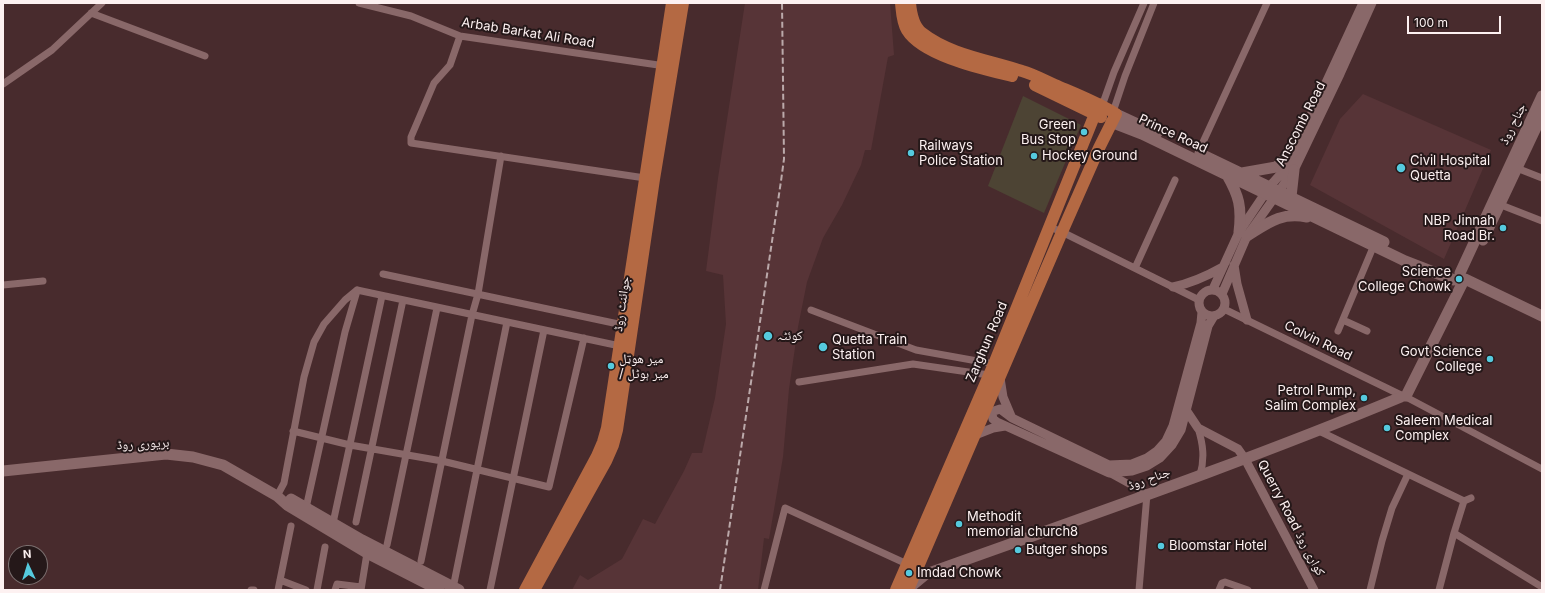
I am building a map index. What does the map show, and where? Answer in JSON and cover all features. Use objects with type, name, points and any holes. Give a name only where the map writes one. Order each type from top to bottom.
[{"type":"main road","name":"جوائنٹ روڈ","points":[[534,590],[606,461],[613,445],[617,430],[654,179],[667,66],[672,3]]},
{"type":"main road","name":"جوائنٹ روڈ","points":[[525,590],[603,442],[607,428],[645,178],[667,66],[683,3]]},
{"type":"main road","name":"Prince Road","points":[[901,3],[902,15],[906,29],[913,38],[930,49],[959,62],[1021,79],[1099,108]]},
{"type":"main road","name":"Prince Road","points":[[910,3],[911,13],[915,24],[922,32],[937,42],[962,53],[1024,71],[1099,108],[1142,134],[1227,175],[1272,192],[1291,197],[1460,279],[1542,316]]},
{"type":"main road","name":"جناح روڈ","points":[[904,590],[926,574],[1245,459],[1403,396],[1513,166],[1538,120],[1542,96]]},
{"type":"main road","name":"Zarghun Road","points":[[904,590],[975,436],[994,376],[994,364],[1099,108]]},
{"type":"main road","name":"Prince Road","points":[[1113,116],[1242,173],[1317,218],[1405,261],[1460,279]]},
{"type":"main road","name":"Zarghun Road","points":[[904,590],[907,564],[1062,232],[1113,116]]},
{"type":"main road","points":[[1242,173],[1276,167],[1295,150]]},
{"type":"main road","points":[[1291,197],[1294,170]]},
{"type":"main road","points":[[1227,175],[1236,191],[1240,204],[1243,234],[1274,219],[1284,216],[1295,215],[1317,218]]},
{"type":"main road","name":"بریوری روڈ","points":[[3,471],[166,454],[193,457],[223,465],[367,553],[439,590]]},
{"type":"main road","name":"بریوری روڈ","points":[[276,496],[290,499],[456,589]]},
{"type":"street","points":[[3,84],[52,50],[102,3]]},
{"type":"street","name":"Arbab Barkat Ali Road","points":[[359,3],[411,16],[460,36],[667,66]]},
{"type":"street","name":"Zarghun Road","points":[[1099,108],[1144,3]]},
{"type":"street","name":"Zarghun Road","points":[[1113,116],[1125,76],[1154,3]]},
{"type":"street","points":[[1198,153],[1266,3]]},
{"type":"street","name":"Anscomb Road","points":[[1213,289],[1224,266],[1243,234],[1287,167],[1363,3]]},
{"type":"street","name":"Anscomb Road","points":[[1272,192],[1294,170],[1372,3]]},
{"type":"street","points":[[91,13],[205,56]]},
{"type":"street","points":[[460,36],[450,66],[434,83],[411,137],[411,143],[645,178]]},
{"type":"street","points":[[421,561],[472,315],[478,294],[501,156]]},
{"type":"street","points":[[1513,166],[1542,178]]},
{"type":"street","points":[[1134,268],[1175,180]]},
{"type":"street","points":[[1496,203],[1542,221]]},
{"type":"street","points":[[1050,227],[1199,300]]},
{"type":"street","name":"Anscomb Road","points":[[1222,294],[1234,266],[1243,234]]},
{"type":"street","points":[[1338,331],[1374,246]]},
{"type":"street","points":[[1173,287],[1189,284],[1224,266]]},
{"type":"street","points":[[1234,266],[1237,284],[1247,320]]},
{"type":"street","points":[[383,274],[623,325]]},
{"type":"street","points":[[3,285],[43,281]]},
{"type":"street","points":[[1213,289],[1222,294],[1225,299],[1224,309],[1220,314],[1208,316],[1202,312],[1199,306],[1199,300],[1204,292],[1213,289]]},
{"type":"street","points":[[357,290],[620,346]]},
{"type":"street","points":[[276,496],[284,484],[304,377],[314,342],[324,324],[345,300],[357,290]]},
{"type":"street","points":[[306,508],[345,332],[357,290]]},
{"type":"street","points":[[333,523],[382,296]]},
{"type":"street","points":[[356,522],[403,300]]},
{"type":"street","points":[[387,545],[437,308]]},
{"type":"street","name":"Colvin Road","points":[[1224,309],[1403,396],[1542,468]]},
{"type":"street","points":[[811,310],[916,350],[994,364]]},
{"type":"street","points":[[1139,590],[1147,494],[1109,473],[1005,426],[993,419],[992,414],[994,411],[1000,409],[1012,418],[1109,465],[1132,464],[1147,458],[1157,451],[1166,441],[1173,426],[1201,323],[1202,312]]},
{"type":"street","points":[[1109,473],[1132,471],[1147,466],[1160,458],[1172,445],[1181,430],[1208,326],[1214,316]]},
{"type":"street","points":[[1343,320],[1367,331]]},
{"type":"street","points":[[456,589],[507,322]]},
{"type":"street","points":[[490,590],[544,330]]},
{"type":"street","points":[[293,431],[350,445],[442,461],[549,487],[584,338]]},
{"type":"street","points":[[799,382],[913,364],[994,376],[1012,418]]},
{"type":"street","points":[[1186,410],[1198,428],[1204,452],[1200,475]]},
{"type":"street","points":[[975,436],[993,428],[1005,426]]},
{"type":"street","name":"Querry Road کواری روڈ","points":[[1198,428],[1238,449],[1245,459],[1314,590]]},
{"type":"street","points":[[1317,430],[1464,501],[1471,498]]},
{"type":"street","points":[[1370,590],[1392,508],[1408,474]]},
{"type":"street","points":[[1439,590],[1464,501]]},
{"type":"street","points":[[764,590],[785,508],[907,564]]},
{"type":"street","points":[[278,590],[291,526]]},
{"type":"street","points":[[1454,533],[1542,587]]},
{"type":"street","points":[[317,590],[325,547]]},
{"type":"street","points":[[335,590],[337,584],[361,588],[367,553]]},
{"type":"street","points":[[280,580],[306,590]]},
{"type":"street","points":[[1219,590],[1222,583],[1225,582],[1248,590]]},
{"type":"shaded area","points":[[745,3],[890,3],[894,55],[888,57],[871,150],[865,150],[861,165],[842,205],[823,238],[807,282],[798,327],[789,389],[783,457],[769,539],[764,538],[758,590],[572,590],[580,575],[588,580],[622,559],[643,519],[655,524],[684,471],[692,453],[702,453],[715,398],[726,324],[723,275],[706,271],[718,178]]},
{"type":"shaded area","name":"Civil Hospital Quetta","points":[[1363,94],[1491,150],[1444,259],[1310,185],[1340,119]]},
{"type":"shaded area","name":"Hockey Ground","points":[[1023,96],[1081,125],[1044,213],[988,186]]},
{"type":"railway","points":[[720,590],[784,159],[782,3]]},
{"type":"place","name":"Green Bus Stop","points":[[1084,132]]},
{"type":"place","name":"Railways Police Station","points":[[911,153]]},
{"type":"place","name":"Hockey Ground","points":[[1034,156]]},
{"type":"place","name":"Civil Hospital Quetta","points":[[1401,168]]},
{"type":"place","name":"NBP Jinnah Road Br.","points":[[1503,228]]},
{"type":"place","name":"Science College Chowk","points":[[1459,279]]},
{"type":"place","name":"کوئٹہ","points":[[768,336]]},
{"type":"place","name":"Quetta Train Station","points":[[823,347]]},
{"type":"place","name":"Govt Science College","points":[[1490,359]]},
{"type":"place","name":"میر هوټل / میر ہوٹل","points":[[611,366]]},
{"type":"place","name":"Petrol Pump, Salim Complex","points":[[1364,398]]},
{"type":"place","name":"Saleem Medical Complex","points":[[1387,428]]},
{"type":"place","name":"Methodit memorial church8","points":[[959,524]]},
{"type":"place","name":"Bloomstar Hotel","points":[[1161,546]]},
{"type":"place","name":"Butger shops","points":[[1018,550]]},
{"type":"place","name":"Imdad Chowk","points":[[909,573]]}]
